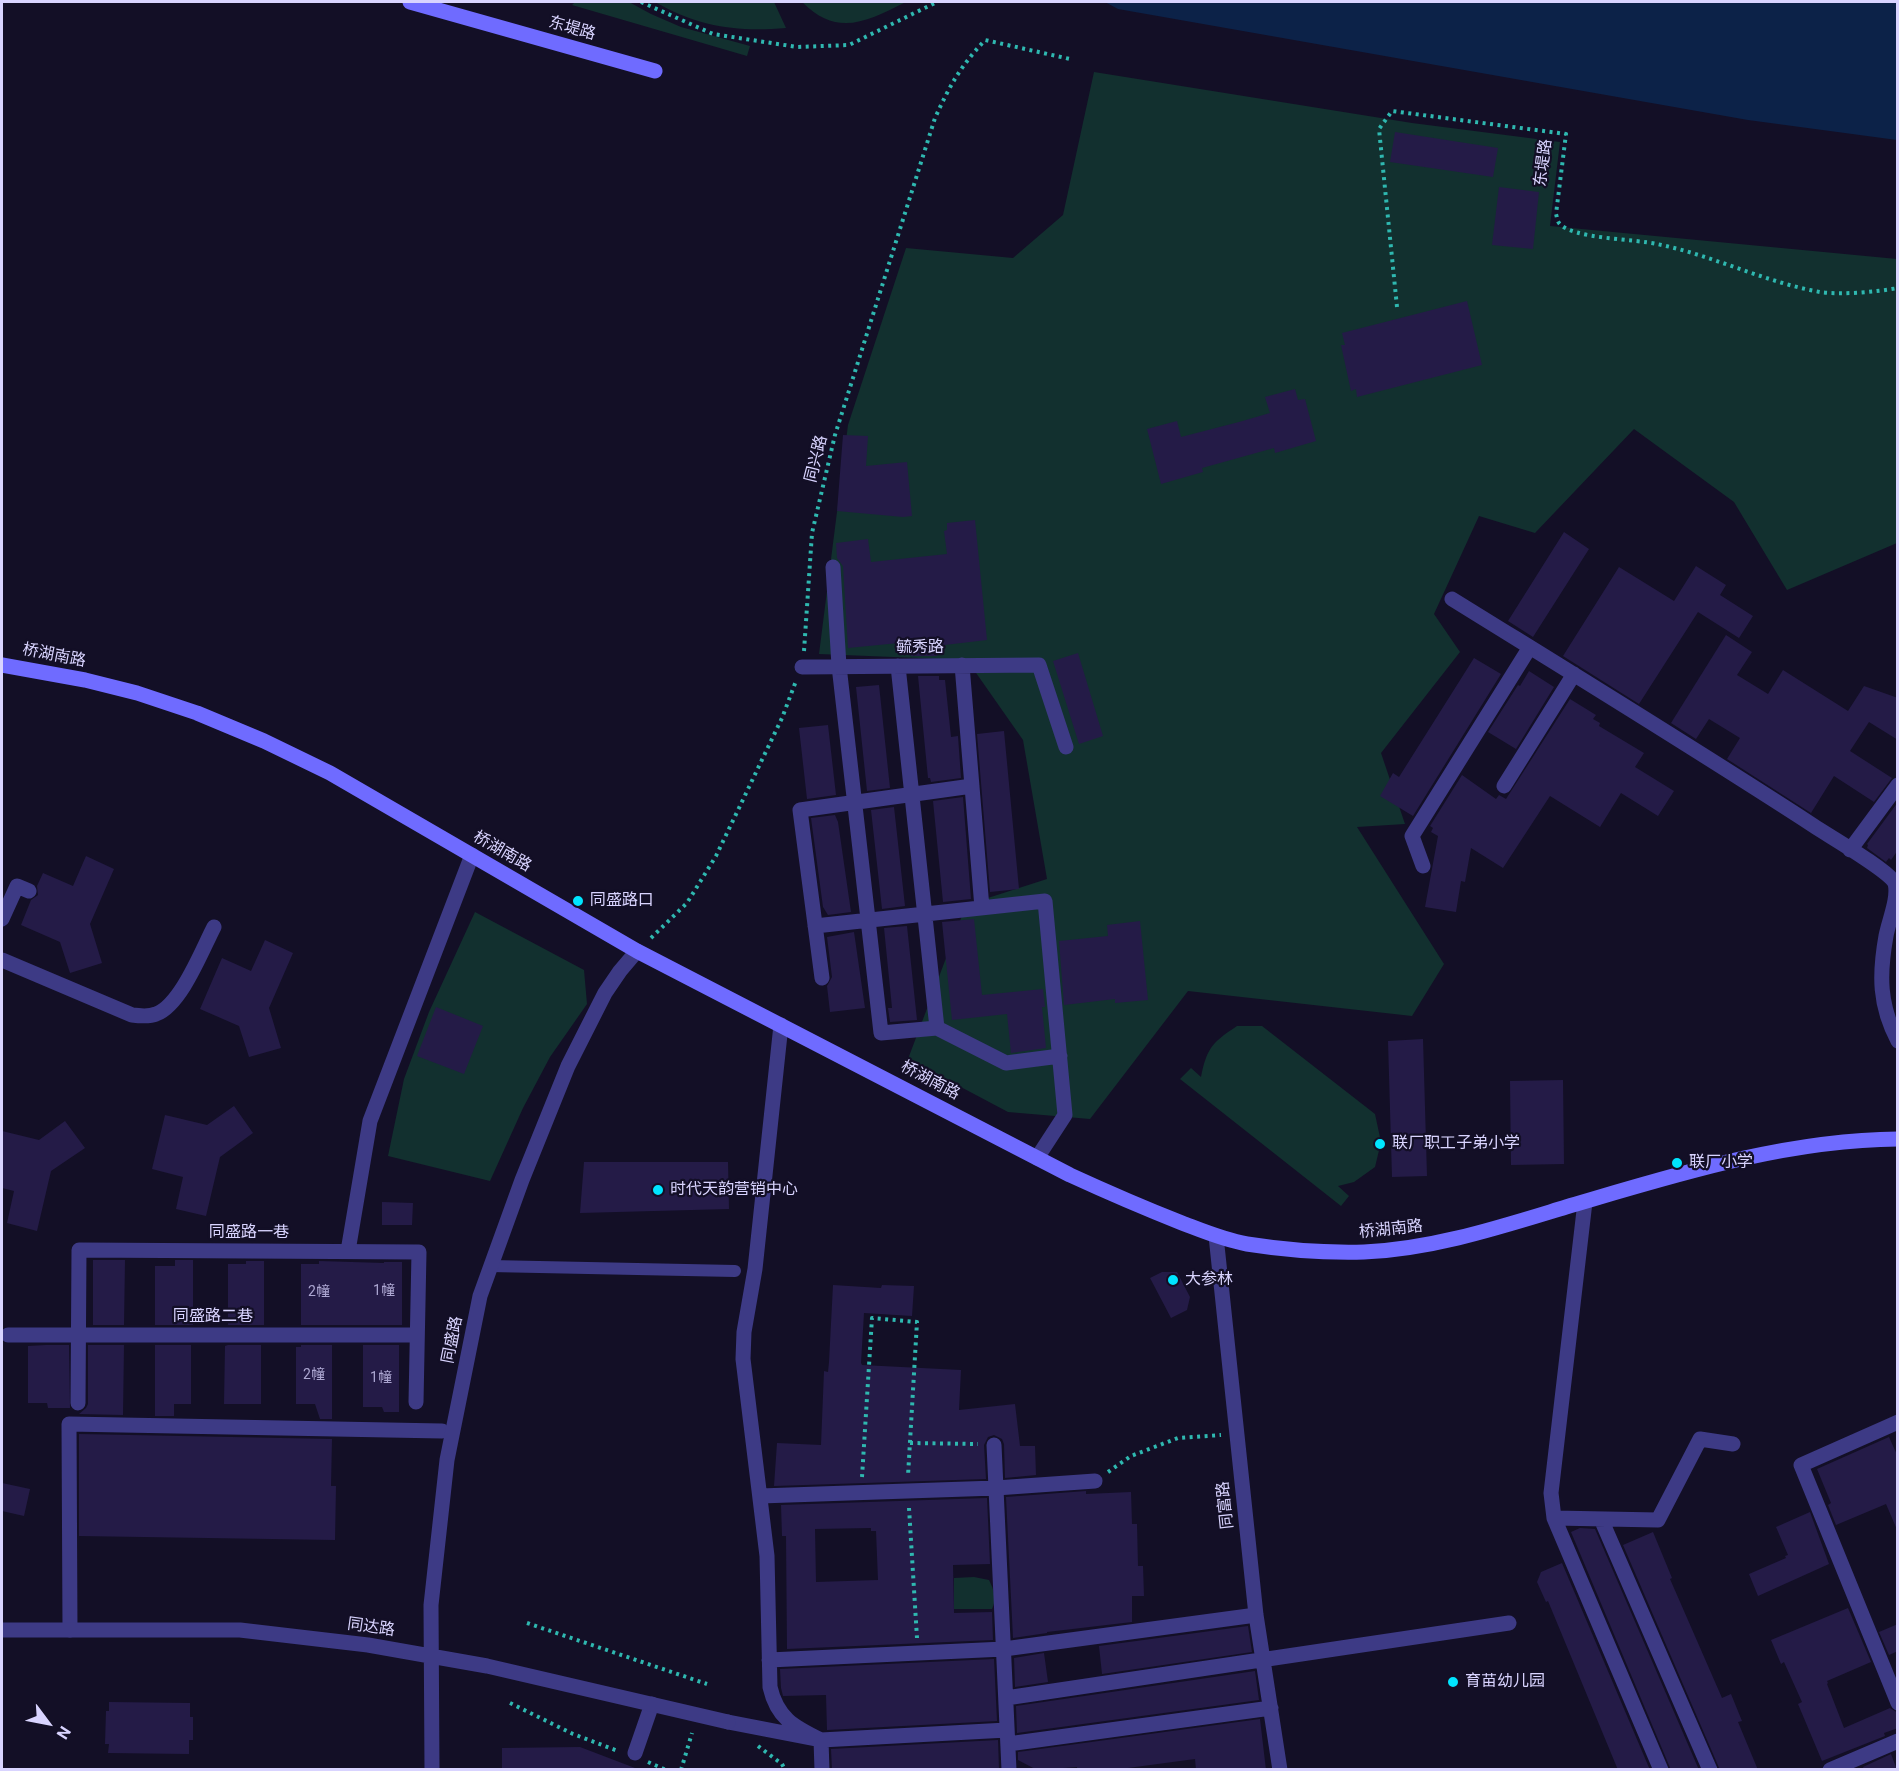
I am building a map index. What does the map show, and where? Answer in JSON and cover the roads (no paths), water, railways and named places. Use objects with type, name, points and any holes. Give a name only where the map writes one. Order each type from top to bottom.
[{"type":"main road","name":"东堤路","points":[[410,2],[655,71]]},
{"type":"main road","name":"桥湖南路","points":[[2,665],[85,680],[137,693],[197,713],[264,741],[330,773],[637,951],[1037,1158],[1141,1207],[1216,1236],[1245,1244],[1315,1252],[1366,1252],[1443,1241],[1775,1150],[1860,1139],[1898,1139]]},
{"type":"street","points":[[833,567],[839,666],[881,1033],[937,1028],[1006,1063],[1060,1056]]},
{"type":"street","points":[[1452,599],[1705,755],[1894,880],[1897,891],[1893,927],[1881,970],[1882,1001],[1890,1027],[1898,1041]]},
{"type":"street","points":[[1424,866],[1412,836],[1530,647]]},
{"type":"street","points":[[962,665],[982,908]]},
{"type":"street","name":"毓秀路","points":[[802,667],[1039,665],[1065,747]]},
{"type":"street","points":[[898,666],[937,1028]]},
{"type":"street","points":[[1504,786],[1574,674]]},
{"type":"street","points":[[1850,849],[1898,785]]},
{"type":"street","points":[[822,978],[800,810],[972,786]]},
{"type":"street","points":[[348,1251],[370,1121],[472,855]]},
{"type":"street","points":[[2,919],[17,886],[29,891]]},
{"type":"street","points":[[815,926],[1045,901],[1065,1115],[1037,1158]]},
{"type":"street","points":[[5,961],[132,1015],[155,1015],[172,1002],[183,986],[214,927]]},
{"type":"street","name":"同盛路","points":[[432,1770],[431,1605],[447,1460],[480,1296],[522,1180],[568,1066],[605,993],[637,951]]},
{"type":"street","points":[[781,1025],[755,1269],[744,1332],[743,1359],[767,1556],[770,1687],[773,1701],[788,1722],[821,1740],[822,1770]]},
{"type":"street","points":[[1586,1202],[1551,1493],[1554,1518],[1661,1770]]},
{"type":"street","name":"同富路","points":[[1216,1236],[1256,1615],[1280,1770]]},
{"type":"street","name":"同盛路一巷","points":[[78,1335],[79,1250],[419,1252],[417,1335]]},
{"type":"street","name":"同盛路二巷","points":[[8,1335],[417,1335]]},
{"type":"street","points":[[78,1335],[78,1402]]},
{"type":"street","points":[[416,1402],[417,1335]]},
{"type":"street","points":[[1898,1422],[1801,1465],[1898,1703]]},
{"type":"street","points":[[70,1630],[69,1424],[442,1431]]},
{"type":"street","points":[[1554,1518],[1658,1520],[1700,1439],[1733,1444]]},
{"type":"street","points":[[994,1445],[1009,1770]]},
{"type":"street","points":[[760,1496],[996,1488],[1095,1481]]},
{"type":"street","points":[[1601,1519],[1710,1770]]},
{"type":"street","points":[[769,1660],[1004,1649],[1256,1615]]},
{"type":"street","points":[[1006,1698],[1509,1623]]},
{"type":"street","name":"同达路","points":[[2,1630],[240,1630],[368,1645],[487,1666],[728,1722],[821,1740],[1008,1737],[1270,1708]]},
{"type":"street","points":[[635,1756],[652,1704]]},
{"type":"street","points":[[1830,1770],[1898,1741]]},
{"type":"lane","points":[[490,1266],[735,1271]]},
{"type":"water","points":[[1105,2],[1897,2],[1897,140],[1748,120],[1118,9]]},
{"type":"place","name":"同盛路口","points":[[578,901]]},
{"type":"place","name":"联厂职工子弟小学","points":[[1380,1144]]},
{"type":"place","name":"联厂小学","points":[[1677,1163]]},
{"type":"place","name":"时代天韵营销中心","points":[[658,1190]]},
{"type":"place","name":"大参林","points":[[1173,1280]]},
{"type":"place","name":"育苗幼儿园","points":[[1453,1682]]}]
